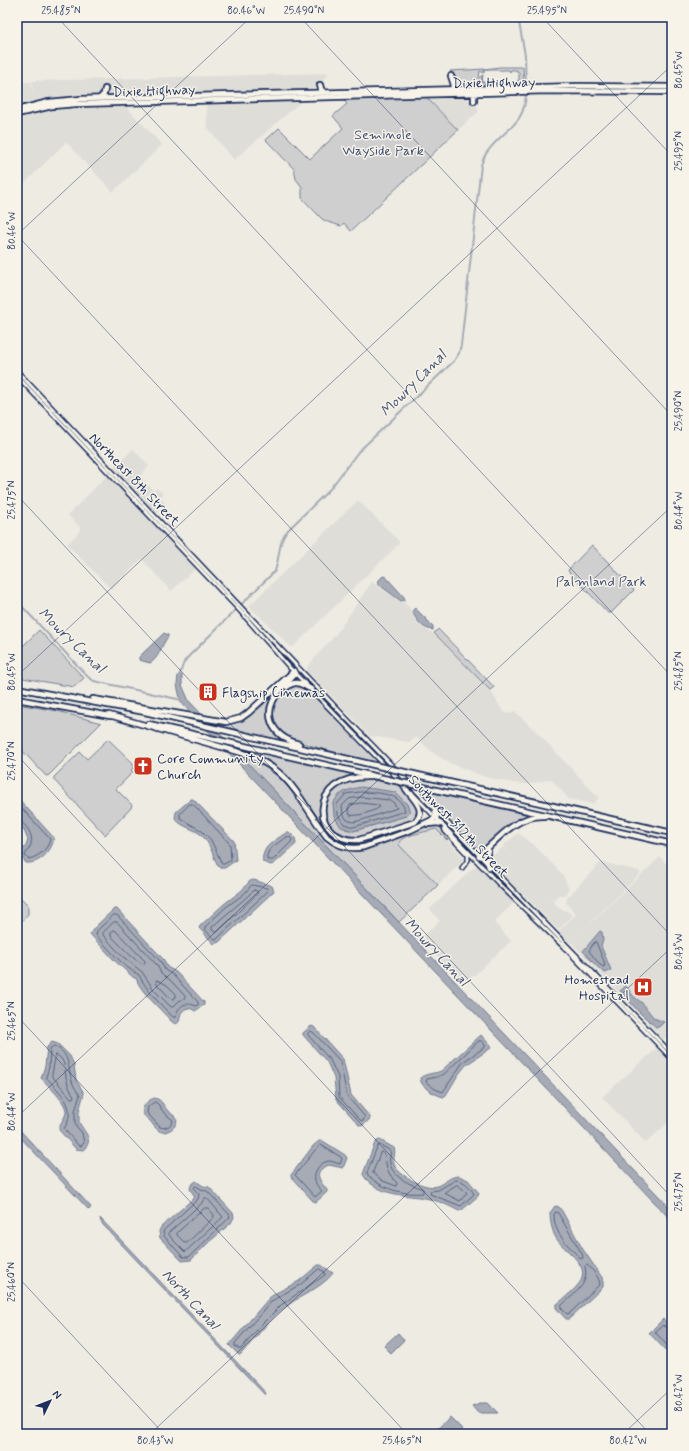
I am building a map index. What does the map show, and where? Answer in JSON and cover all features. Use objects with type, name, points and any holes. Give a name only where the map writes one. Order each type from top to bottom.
[{"type":"highway","points":[[451,76],[454,85],[452,89]]},
{"type":"highway","points":[[320,85],[320,88],[326,92]]},
{"type":"highway","points":[[579,88],[605,88],[611,85],[672,87]]},
{"type":"highway","points":[[466,93],[471,91],[502,90],[508,87]]},
{"type":"highway","name":"Dixie Highway","points":[[419,92],[462,88],[508,87],[523,89]]},
{"type":"highway","points":[[293,98],[353,94],[389,95],[391,93],[456,91],[462,88]]},
{"type":"highway","name":"Dixie Highway","points":[[529,89],[548,91],[579,88]]},
{"type":"highway","name":"Dixie Highway","points":[[353,94],[384,93],[386,90],[477,93],[523,89],[579,88],[672,92]]},
{"type":"highway","points":[[100,98],[104,94],[105,89]]},
{"type":"highway","points":[[293,98],[296,95],[309,94],[312,92]]},
{"type":"highway","points":[[307,97],[310,95],[323,95],[326,92]]},
{"type":"highway","points":[[212,100],[214,97],[235,97],[242,94],[343,92],[353,94]]},
{"type":"highway","points":[[474,101],[474,96],[477,93]]},
{"type":"highway","name":"Dixie Highway","points":[[17,110],[49,102],[70,99],[242,94]]},
{"type":"highway","points":[[176,101],[182,99],[203,98],[205,95]]},
{"type":"highway","points":[[120,104],[123,100],[142,99],[146,97]]},
{"type":"highway","name":"Dixie Highway","points":[[17,114],[61,105],[293,98]]},
{"type":"highway","points":[[295,672],[276,696],[272,705],[270,713],[272,724],[278,734],[291,742],[331,754]]},
{"type":"highway","points":[[40,692],[50,692],[226,722],[241,718],[295,672]]},
{"type":"highway","points":[[276,696],[295,682],[299,682],[311,689]]},
{"type":"highway","points":[[17,688],[145,712],[672,832]]},
{"type":"highway","points":[[17,699],[109,715],[672,844]]},
{"type":"highway","points":[[109,715],[246,754],[267,763],[282,774],[293,786],[327,837],[332,842],[344,847],[357,848],[425,824],[436,818],[437,815],[435,811]]},
{"type":"highway","points":[[387,779],[368,777],[349,779],[332,787],[325,798],[322,810],[325,821],[331,831],[338,837],[346,840],[359,840],[412,824],[418,818],[420,810],[416,801],[406,791],[403,784]]},
{"type":"highway","points":[[479,856],[511,827],[520,821],[534,817],[551,816]]},
{"type":"highway","points":[[425,824],[435,823],[442,825]]},
{"type":"highway","points":[[489,867],[486,854],[495,842]]},
{"type":"main road","name":"Northeast 8th Street","points":[[17,371],[36,394]]},
{"type":"main road","name":"Northeast 8th Street","points":[[17,376],[63,421],[236,604]]},
{"type":"main road","name":"Southwest 312th Street","points":[[236,604],[489,867],[537,913],[672,1054]]},
{"type":"main road","name":"Southwest 312th Street","points":[[242,610],[278,654],[311,689],[498,883],[568,951],[672,1059]]},
{"type":"main road","points":[[278,654],[288,657]]},
{"type":"main road","points":[[295,672],[299,668]]},
{"type":"main road","points":[[442,825],[445,831],[468,856],[468,860],[462,868]]},
{"type":"shaded area","points":[[329,73],[313,91],[234,160],[207,127],[206,93],[115,95],[162,145],[113,192],[66,142],[22,186],[17,188],[17,119],[36,112],[34,99],[34,104],[17,107],[17,82],[31,82],[33,96],[32,81]]},
{"type":"shaded area","points":[[427,97],[466,97],[478,108],[478,112],[458,130]]},
{"type":"shaded area","points":[[133,449],[149,466],[140,476],[154,491],[157,488],[163,494],[160,498],[166,504],[150,520],[196,568],[171,591],[142,559],[111,589],[67,544],[80,531],[80,527],[68,515]]},
{"type":"shaded area","points":[[358,500],[399,541],[399,544],[293,647],[291,647],[249,606]]},
{"type":"shaded area","points":[[372,582],[409,607],[418,625],[434,634],[489,688],[503,711],[508,714],[515,711],[599,798],[592,804],[569,799],[551,779],[529,784],[513,783],[488,778],[450,763],[433,753],[416,737],[409,742],[370,736],[307,671],[307,667],[337,633]]},
{"type":"shaded area","points":[[436,829],[465,859],[438,885],[399,845],[399,842],[402,839]]},
{"type":"shaded area","points":[[518,833],[533,844],[563,875],[569,889],[564,895],[558,895],[554,900],[549,897],[560,909],[573,915],[558,930],[523,894],[494,922],[511,941],[468,981],[462,983],[421,938],[440,921],[430,909],[471,870],[503,847],[516,860],[503,846]]},
{"type":"shaded area","name":"Homestead Hospital","points":[[660,857],[672,870],[672,1032],[664,1040],[571,942],[569,943],[558,932],[576,914],[566,903],[567,898],[601,862],[639,871],[641,873],[573,940]]},
{"type":"shaded area","points":[[657,1048],[672,1064],[672,1119],[646,1143],[602,1097]]},
{"type":"green space","points":[[500,67],[523,67],[524,84],[482,85],[481,76],[483,75],[482,82],[485,84],[491,84],[491,82],[500,83],[501,81],[502,83],[510,83],[511,81],[511,83],[517,83],[519,80],[519,72],[517,72],[517,70],[511,70],[510,72],[509,70],[502,70],[500,72],[500,70],[484,70]]},
{"type":"green space","points":[[484,69],[484,73],[480,71],[478,85],[464,85],[450,71]]},
{"type":"green space","name":"Seminole Wayside Park","points":[[426,97],[458,130],[351,231],[344,223],[341,226],[322,219],[302,198],[302,187],[296,179],[294,169],[266,140],[279,128],[310,159],[343,128],[333,116],[347,104],[344,100]]},
{"type":"green space","name":"Palmland Park","points":[[592,545],[634,590],[611,613],[608,613],[568,571]]},
{"type":"green space","points":[[438,629],[494,687],[490,690],[434,633]]},
{"type":"green space","points":[[39,630],[84,678],[74,687],[17,677],[17,652]]},
{"type":"green space","points":[[295,683],[304,687],[380,763],[344,755],[296,741],[281,733],[276,728],[273,721],[275,703],[280,695]]},
{"type":"green space","points":[[272,693],[273,695],[268,708],[268,717],[272,730],[280,740],[211,725],[207,721],[226,724],[242,720],[265,703],[265,699]]},
{"type":"green space","points":[[17,704],[57,711],[101,723],[49,775],[46,776],[17,745]]},
{"type":"green space","points":[[108,739],[133,763],[133,768],[131,770],[133,772],[116,789],[132,805],[131,808],[105,835],[54,780],[54,777],[80,752],[87,759]]},
{"type":"green space","points":[[231,745],[362,775],[340,780],[327,790],[321,805],[323,822],[333,836],[341,840],[357,842],[384,837],[381,838],[381,840],[357,847],[340,844],[326,834],[294,784],[280,770],[260,757],[234,749]]},
{"type":"green space","points":[[238,753],[259,760],[288,781],[322,833],[349,849],[427,825],[437,824],[449,838],[447,840],[436,829],[400,840],[399,845],[438,885],[399,922]]},
{"type":"green space","points":[[359,779],[399,785],[416,804],[418,814],[414,821],[360,838],[346,838],[338,834],[327,820],[325,803],[328,795],[333,788],[341,783]],"holes":[[[340,794],[406,816],[353,831],[345,829],[333,803]]]},
{"type":"green space","points":[[417,789],[538,815],[524,818],[480,855]]},
{"type":"green space","points":[[17,894],[28,905],[28,914],[17,926]]},
{"type":"water","points":[[383,576],[386,577],[405,600],[401,601],[378,584],[378,581]]},
{"type":"water","points":[[415,608],[433,626],[433,630],[426,628],[418,621],[412,611]]},
{"type":"water","points":[[164,633],[168,635],[168,637],[156,658],[150,663],[139,660],[139,657]]},
{"type":"water","name":"Mowry Canal","points":[[178,675],[182,675],[182,685],[189,701],[672,1210],[672,1221],[187,709],[181,702],[177,685]]},
{"type":"water","points":[[361,787],[395,792],[407,804],[410,812],[406,816],[353,831],[341,827],[334,816],[333,803],[345,792]]},
{"type":"water","points":[[17,797],[54,838],[48,852],[40,859],[31,863],[26,863],[19,854],[26,846],[28,840],[23,828],[17,824]]},
{"type":"water","points":[[191,799],[193,799],[234,841],[236,860],[225,868],[218,866],[203,836],[186,827],[175,818],[176,812]]},
{"type":"water","points":[[287,832],[295,838],[296,844],[275,863],[271,865],[263,862],[266,848]]},
{"type":"water","points":[[254,880],[272,886],[274,891],[219,942],[214,944],[199,928],[200,926],[241,891],[250,881]]},
{"type":"water","points":[[114,909],[117,909],[164,960],[167,967],[176,972],[204,1002],[204,1005],[195,1011],[189,1008],[184,1010],[181,1013],[179,1021],[175,1024],[151,1000],[142,989],[136,978],[134,978],[115,961],[90,934],[94,928]]},
{"type":"water","points":[[600,931],[602,932],[603,939],[601,946],[611,970],[606,973],[597,967],[583,951]]},
{"type":"water","points":[[626,986],[633,996],[642,1003],[654,1018],[664,1022],[659,1027],[656,1027],[639,1012],[620,991]]},
{"type":"water","points":[[311,1026],[314,1027],[343,1059],[351,1095],[370,1117],[370,1119],[362,1126],[359,1125],[336,1099],[334,1078],[327,1062],[303,1035],[303,1033]]},
{"type":"water","points":[[481,1035],[491,1048],[466,1065],[446,1095],[443,1097],[425,1088],[420,1078],[425,1075],[441,1071]]},
{"type":"water","points":[[52,1042],[58,1044],[70,1056],[74,1065],[76,1080],[84,1093],[79,1111],[79,1122],[86,1133],[88,1143],[83,1150],[76,1149],[59,1130],[66,1113],[66,1109],[60,1099],[41,1078],[45,1066],[47,1047]]},
{"type":"water","points":[[155,1098],[161,1101],[167,1110],[177,1120],[174,1127],[166,1132],[160,1132],[156,1129],[143,1114],[143,1108],[146,1103]]},
{"type":"water","points":[[17,1127],[91,1207],[89,1210],[17,1134]]},
{"type":"water","points":[[380,1140],[394,1148],[394,1164],[396,1168],[400,1173],[412,1181],[432,1187],[437,1186],[453,1177],[459,1176],[468,1180],[479,1193],[478,1196],[459,1211],[436,1201],[395,1194],[373,1185],[363,1174],[374,1145]]},
{"type":"water","points":[[319,1141],[323,1141],[345,1155],[347,1158],[343,1168],[329,1165],[320,1170],[319,1176],[327,1192],[316,1202],[313,1201],[291,1177],[291,1175],[313,1146]]},
{"type":"water","points":[[196,1181],[203,1186],[209,1187],[233,1213],[234,1217],[231,1223],[191,1260],[182,1261],[160,1238],[159,1231],[161,1227],[195,1197],[190,1189],[191,1185]]},
{"type":"water","points":[[555,1206],[559,1207],[562,1211],[582,1248],[603,1279],[603,1287],[569,1319],[566,1319],[556,1308],[556,1305],[578,1285],[581,1281],[583,1272],[578,1261],[559,1243],[556,1238],[550,1219],[550,1213]]},
{"type":"water","name":"North Canal","points":[[100,1218],[266,1393],[265,1395],[104,1226]]},
{"type":"water","points":[[318,1265],[321,1265],[333,1273],[322,1284],[289,1304],[277,1314],[239,1355],[229,1345],[269,1298],[299,1281]]},
{"type":"water","points":[[663,1319],[672,1327],[672,1357],[649,1333]]},
{"type":"water","points":[[398,1333],[404,1340],[391,1353],[384,1346]]},
{"type":"water","points":[[480,1403],[488,1403],[498,1413],[478,1413],[472,1406]]},
{"type":"water","points":[[450,1417],[462,1429],[462,1433],[433,1433]]},
{"type":"waterway","name":"Mowry Canal","points":[[518,17],[525,55],[526,87]]},
{"type":"waterway","name":"Mowry Canal","points":[[179,676],[184,662],[189,656],[275,571],[282,539],[288,530],[330,489],[358,452],[454,361],[459,353],[481,165],[485,156],[495,143],[518,119],[525,102],[526,91]]},
{"type":"waterway","name":"Mowry Canal","points":[[17,601],[88,677],[94,681],[182,700]]},
{"type":"place","name":"Flagship Cinemas","points":[[208,692]]},
{"type":"place","name":"Core Community Church","points":[[143,766]]},
{"type":"place","name":"Homestead Hospital","points":[[643,987]]}]
